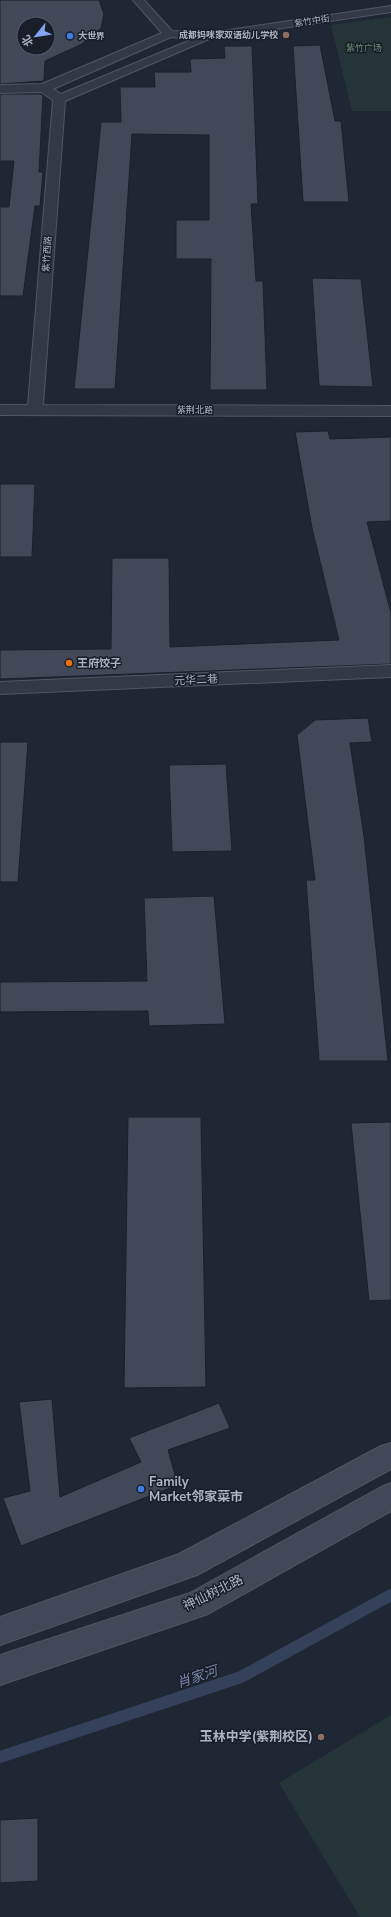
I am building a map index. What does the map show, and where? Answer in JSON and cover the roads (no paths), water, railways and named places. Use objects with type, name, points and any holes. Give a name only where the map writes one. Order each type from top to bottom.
[{"type":"main road","points":[[0,1631],[187,1565],[391,1455]]},
{"type":"main road","name":"神仙树北路","points":[[0,1670],[198,1604],[391,1496]]},
{"type":"street","points":[[138,0],[169,34]]},
{"type":"street","points":[[377,0],[390,9]]},
{"type":"street","name":"紫竹中街","points":[[0,89],[44,88],[169,34],[209,36],[390,9]]},
{"type":"street","name":"紫竹中街","points":[[59,99],[209,36]]},
{"type":"street","points":[[44,88],[59,99]]},
{"type":"street","name":"紫竹西路","points":[[35,410],[59,99]]},
{"type":"street","name":"紫荆北路","points":[[0,410],[391,411]]},
{"type":"street","name":"元华二巷","points":[[0,688],[391,671]]},
{"type":"waterway","name":"肖家河","points":[[0,1757],[241,1677],[391,1595]]},
{"type":"place","name":"成都妈咪家双语幼儿学校","points":[[286,35]]},
{"type":"place","name":"大世界","points":[[70,36]]},
{"type":"place","name":"王府饺子","points":[[69,663]]},
{"type":"place","name":"Family Market邻家菜市","points":[[141,1489]]},
{"type":"place","name":"玉林中学(紫荆校区)","points":[[321,1737]]},
{"type":"park label","name":"紫竹广场","points":[[364,48]]}]
